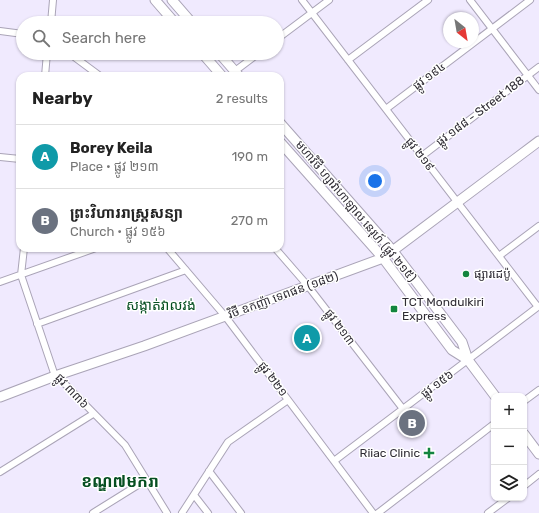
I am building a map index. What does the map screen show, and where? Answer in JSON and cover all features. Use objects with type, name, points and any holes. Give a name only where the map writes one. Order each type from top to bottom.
[{"type":"main road","points":[[155,0],[169,16]]},
{"type":"main road","points":[[172,0],[186,16]]},
{"type":"main road","points":[[208,60],[219,72]]},
{"type":"main road","points":[[224,60],[235,72]]},
{"type":"main road","name":"មហាវិថី ហ្សាវ៉ាហាឡាល នេរុហ៍ (ផ្លូវ ២១៥)","points":[[284,127],[394,251],[462,342],[468,360],[493,393]]},
{"type":"main road","name":"វិថី ឧកញ៉ា ទេពផន (១៨២)","points":[[0,397],[54,376],[144,346],[383,258],[539,141]]},
{"type":"main road","name":"មហាវិថី ហ្សាវ៉ាហាឡាល នេរុហ៍ (ផ្លូវ ២១៥)","points":[[284,147],[383,258],[452,350],[468,360]]},
{"type":"main road","points":[[527,438],[539,454]]},
{"type":"street","points":[[52,16],[53,0]]},
{"type":"street","name":"ផ្លូវ ២១៩","points":[[302,0],[539,307]]},
{"type":"street","points":[[284,34],[329,0]]},
{"type":"street","points":[[348,60],[428,0]]},
{"type":"street","points":[[470,0],[539,90]]},
{"type":"street","name":"ផ្លូវ ១៩៤","points":[[386,109],[530,0]]},
{"type":"street","points":[[0,31],[16,33]]},
{"type":"street","points":[[45,72],[46,60]]},
{"type":"street","points":[[78,60],[95,72]]},
{"type":"street","points":[[239,72],[251,60]]},
{"type":"street","name":"ផ្លូវ ១៨៨ - Street 188","points":[[422,156],[539,67]]},
{"type":"street","points":[[0,157],[16,159]]},
{"type":"street","points":[[499,256],[539,226]]},
{"type":"street","name":"ផ្លូវ ៣៣៦","points":[[23,252],[20,275],[54,376],[125,445],[167,513]]},
{"type":"street","points":[[0,282],[85,252]]},
{"type":"street","name":"ផ្លូវ ២២១","points":[[170,252],[225,316],[373,513]]},
{"type":"street","name":"ផ្លូវ ២១៣","points":[[278,252],[308,286],[403,409]]},
{"type":"street","points":[[37,324],[186,270]]},
{"type":"street","name":"ផ្លូវ ១៥៦","points":[[334,461],[539,307]]},
{"type":"street","points":[[527,399],[539,390]]},
{"type":"street","points":[[182,513],[228,442],[288,400]]},
{"type":"street","points":[[0,472],[93,414]]},
{"type":"street","points":[[378,513],[491,426]]},
{"type":"street","points":[[209,471],[241,513]]},
{"type":"street","points":[[527,484],[539,474]]},
{"type":"street","points":[[93,513],[146,480]]},
{"type":"street","points":[[194,495],[208,513]]},
{"type":"street","points":[[488,513],[504,501]]},
{"type":"place","name":"ផ្សារដេប៉ូ","points":[[466,274]]},
{"type":"place","name":"TCT Mondulkiri Express","points":[[394,309]]},
{"type":"place","name":"Borey Keila","points":[[307,338]]},
{"type":"place","name":"ព្រះវិហាររាស្ត្រសន្យា","points":[[412,423]]},
{"type":"place","name":"Riiac Clinic","points":[[429,453]]},
{"type":"district","name":"សង្កាត់វាលវង់","points":[[161,305]]},
{"type":"district","name":"ខណ្ឌ៧មករា","points":[[120,481]]}]
